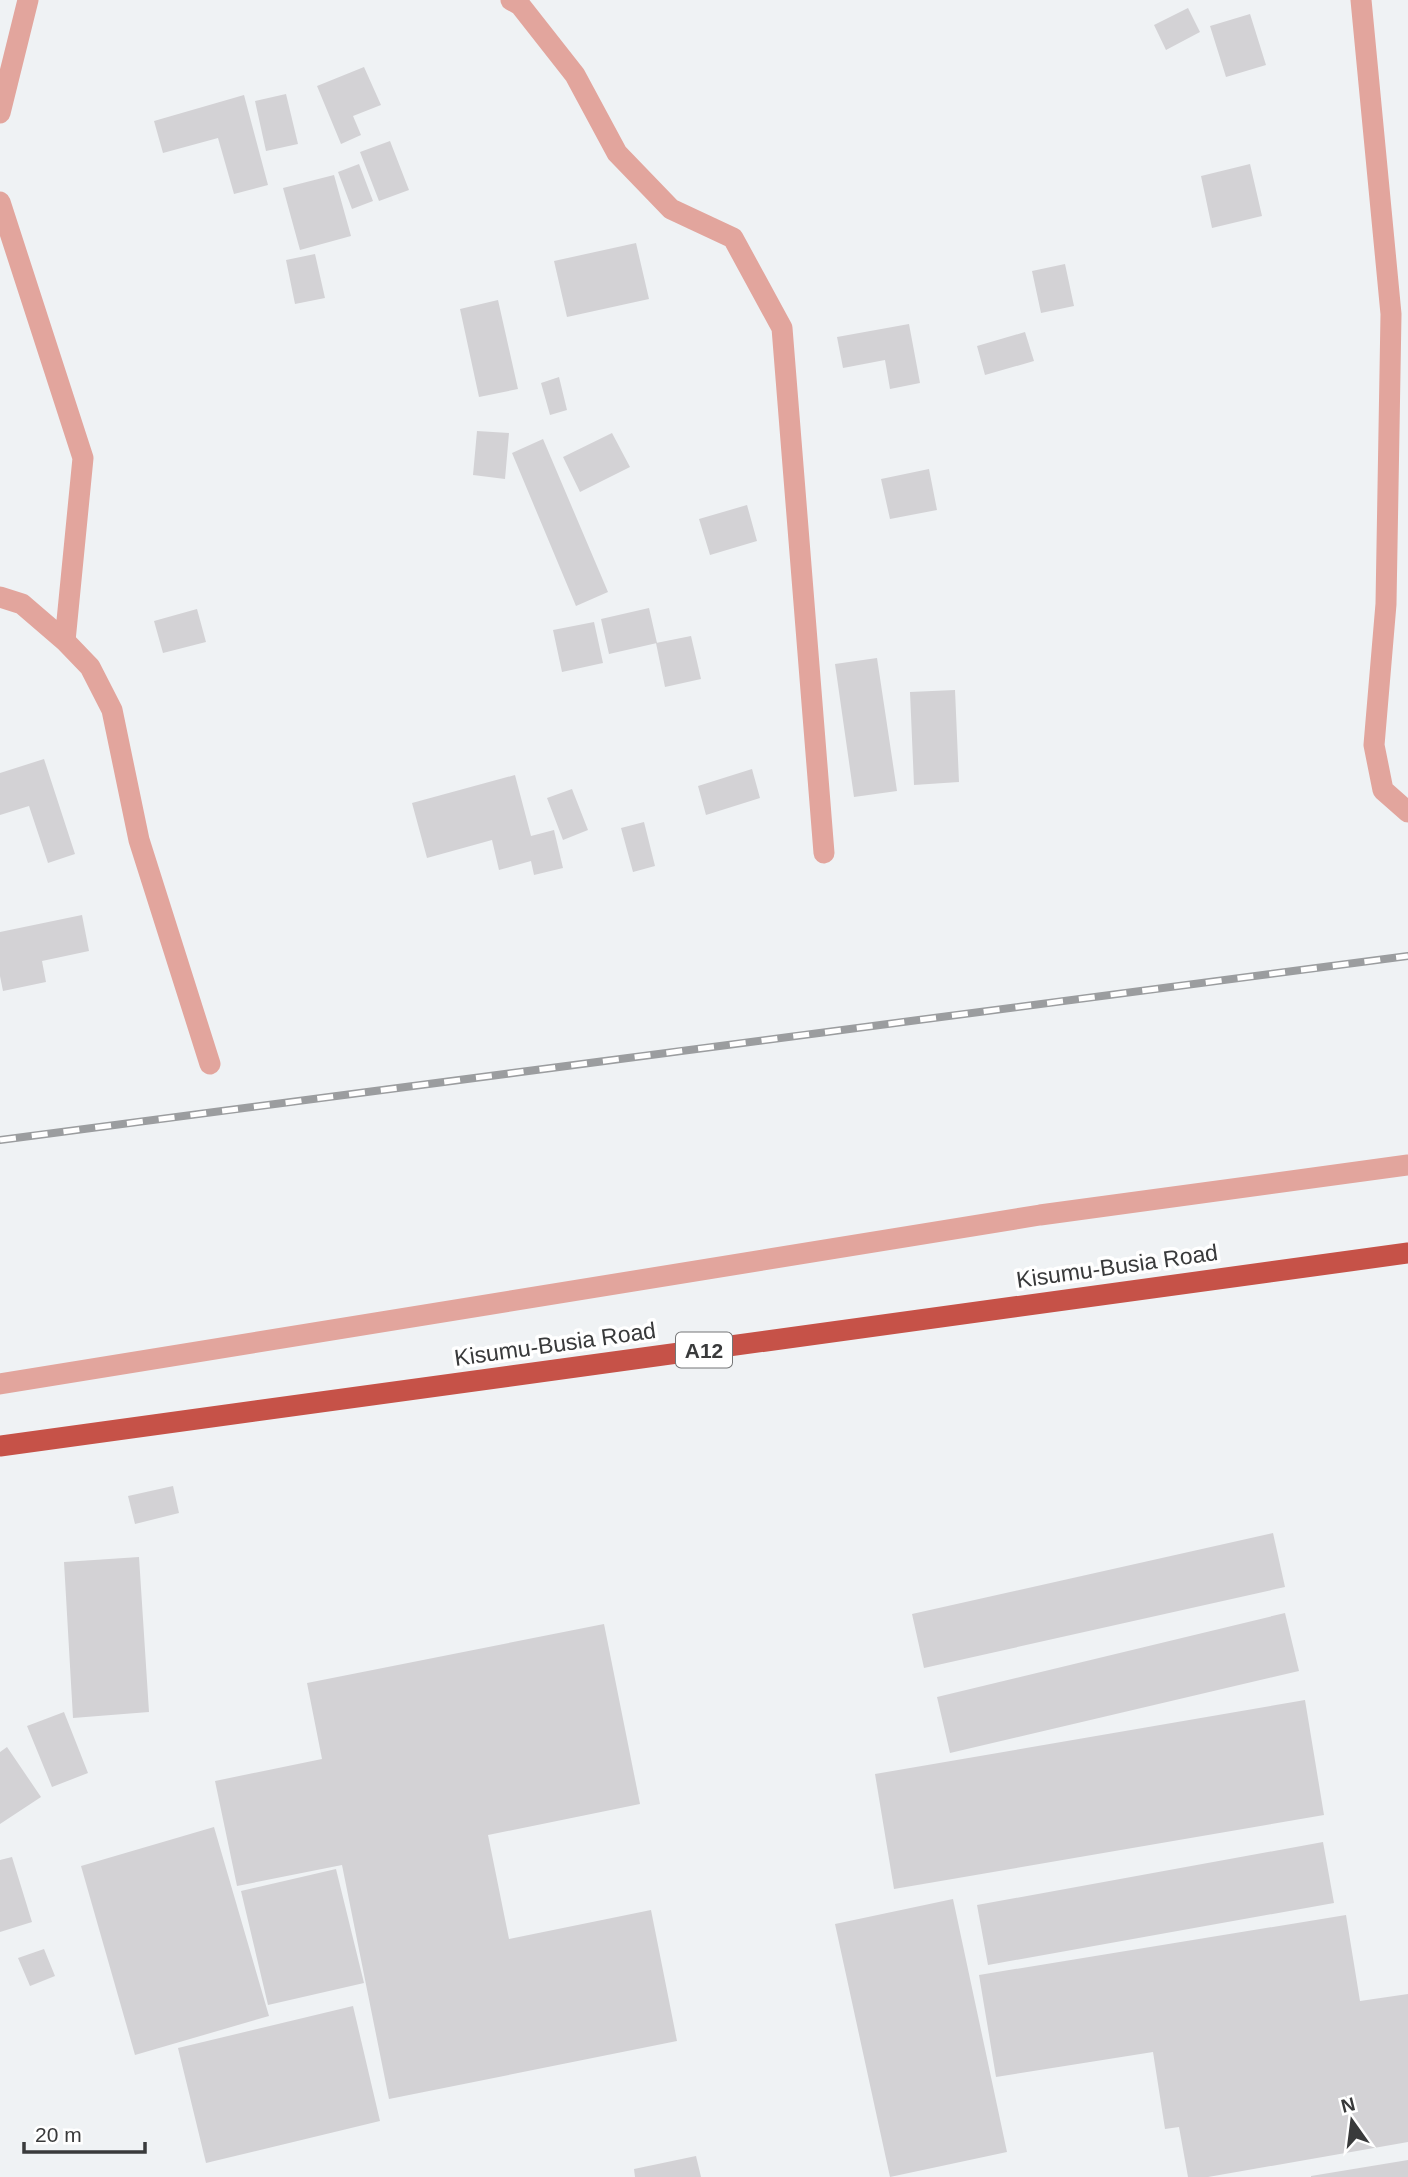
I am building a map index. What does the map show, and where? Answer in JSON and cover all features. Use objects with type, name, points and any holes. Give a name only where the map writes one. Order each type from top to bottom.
[{"type":"highway","name":"Kisumu-Busia Road","points":[[0,1446],[1408,1253]]},
{"type":"street","points":[[0,113],[28,0]]},
{"type":"street","points":[[511,0],[520,5],[575,75],[617,153],[671,209],[733,237],[782,328],[824,853]]},
{"type":"street","points":[[1362,0],[1391,314],[1386,604],[1374,745],[1383,790],[1408,812]]},
{"type":"street","points":[[0,202],[83,458],[65,641]]},
{"type":"street","points":[[0,597],[22,604],[65,641],[90,667],[112,710],[139,840],[210,1064]]},
{"type":"street","points":[[0,1384],[1040,1215],[1408,1166]]},
{"type":"building","points":[[1188,8],[1200,32],[1166,50],[1154,25]]},
{"type":"building","points":[[1250,14],[1266,65],[1226,77],[1210,26]]},
{"type":"building","points":[[364,67],[381,105],[353,116],[361,135],[341,144],[317,86]]},
{"type":"building","points":[[286,94],[298,144],[266,151],[255,101]]},
{"type":"building","points":[[244,95],[268,185],[234,194],[218,138],[163,153],[154,121]]},
{"type":"building","points":[[390,141],[409,190],[379,201],[360,152]]},
{"type":"building","points":[[359,164],[373,201],[352,209],[338,172]]},
{"type":"building","points":[[1250,164],[1262,216],[1212,228],[1201,176]]},
{"type":"building","points":[[334,175],[351,236],[300,250],[283,188]]},
{"type":"building","points":[[636,243],[649,299],[567,317],[554,261]]},
{"type":"building","points":[[315,254],[325,298],[295,304],[286,260]]},
{"type":"building","points":[[1065,264],[1074,306],[1041,313],[1032,271]]},
{"type":"building","points":[[498,300],[518,389],[479,397],[460,309]]},
{"type":"building","points":[[909,324],[920,383],[890,389],[885,360],[843,368],[837,337]]},
{"type":"building","points":[[1025,332],[1034,361],[985,375],[977,346]]},
{"type":"building","points":[[559,377],[567,410],[550,415],[541,383]]},
{"type":"building","points":[[477,431],[509,433],[505,479],[473,475]]},
{"type":"building","points":[[612,433],[630,467],[580,492],[563,457]]},
{"type":"building","points":[[543,439],[608,592],[576,606],[512,453]]},
{"type":"building","points":[[929,469],[937,510],[890,519],[881,479]]},
{"type":"building","points":[[747,505],[757,541],[710,555],[699,519]]},
{"type":"building","points":[[649,608],[657,643],[609,654],[601,619]]},
{"type":"building","points":[[197,609],[206,642],[163,653],[154,621]]},
{"type":"building","points":[[594,622],[603,663],[562,672],[553,630]]},
{"type":"building","points":[[691,636],[701,679],[665,687],[656,643]]},
{"type":"building","points":[[877,658],[897,791],[854,797],[835,664]]},
{"type":"building","points":[[955,690],[959,782],[914,785],[910,692]]},
{"type":"building","points":[[44,759],[75,854],[48,863],[29,806],[0,815],[0,773]]},
{"type":"building","points":[[752,769],[760,798],[706,815],[698,786]]},
{"type":"building","points":[[515,775],[531,836],[554,830],[563,868],[534,875],[531,861],[499,870],[492,840],[427,858],[412,803]]},
{"type":"building","points":[[572,789],[588,830],[563,840],[547,798]]},
{"type":"building","points":[[644,822],[655,866],[633,872],[621,828]]},
{"type":"building","points":[[82,915],[89,951],[42,961],[46,982],[3,991],[0,976],[0,932]]},
{"type":"building","points":[[173,1486],[179,1513],[135,1524],[128,1496]]},
{"type":"building","points":[[1273,1533],[1285,1587],[924,1668],[912,1614]]},
{"type":"building","points":[[139,1557],[149,1712],[73,1718],[64,1562]]},
{"type":"building","points":[[1285,1613],[1299,1671],[950,1753],[937,1697]]},
{"type":"building","points":[[604,1624],[640,1804],[488,1835],[509,1939],[651,1910],[677,2041],[389,2099],[342,1865],[237,1886],[215,1781],[322,1759],[307,1683]]},
{"type":"building","points":[[1305,1700],[1324,1815],[894,1889],[875,1774]]},
{"type":"building","points":[[64,1712],[88,1773],[52,1787],[27,1726]]},
{"type":"building","points":[[7,1747],[41,1797],[0,1824],[0,1752]]},
{"type":"building","points":[[214,1827],[269,2016],[135,2055],[81,1866]]},
{"type":"building","points":[[1323,1842],[1334,1903],[988,1965],[977,1905]]},
{"type":"building","points":[[12,1857],[32,1922],[0,1932],[0,1860]]},
{"type":"building","points":[[336,1869],[364,1983],[268,2005],[241,1891]]},
{"type":"building","points":[[953,1899],[1007,2152],[890,2177],[835,1924]]},
{"type":"building","points":[[1346,1915],[1360,2001],[1408,1994],[1408,2142],[1208,2177],[1188,2177],[1179,2127],[1165,2129],[1153,2052],[996,2077],[979,1975]]},
{"type":"building","points":[[44,1949],[55,1976],[30,1986],[18,1958]]},
{"type":"building","points":[[353,2006],[380,2121],[206,2163],[178,2048]]},
{"type":"building","points":[[696,2156],[701,2177],[635,2177],[634,2169]]},
{"type":"building","points":[[1408,2160],[1408,2177],[1311,2177],[1311,2176]]},
{"type":"railway","points":[[0,1140],[1408,956]]}]
